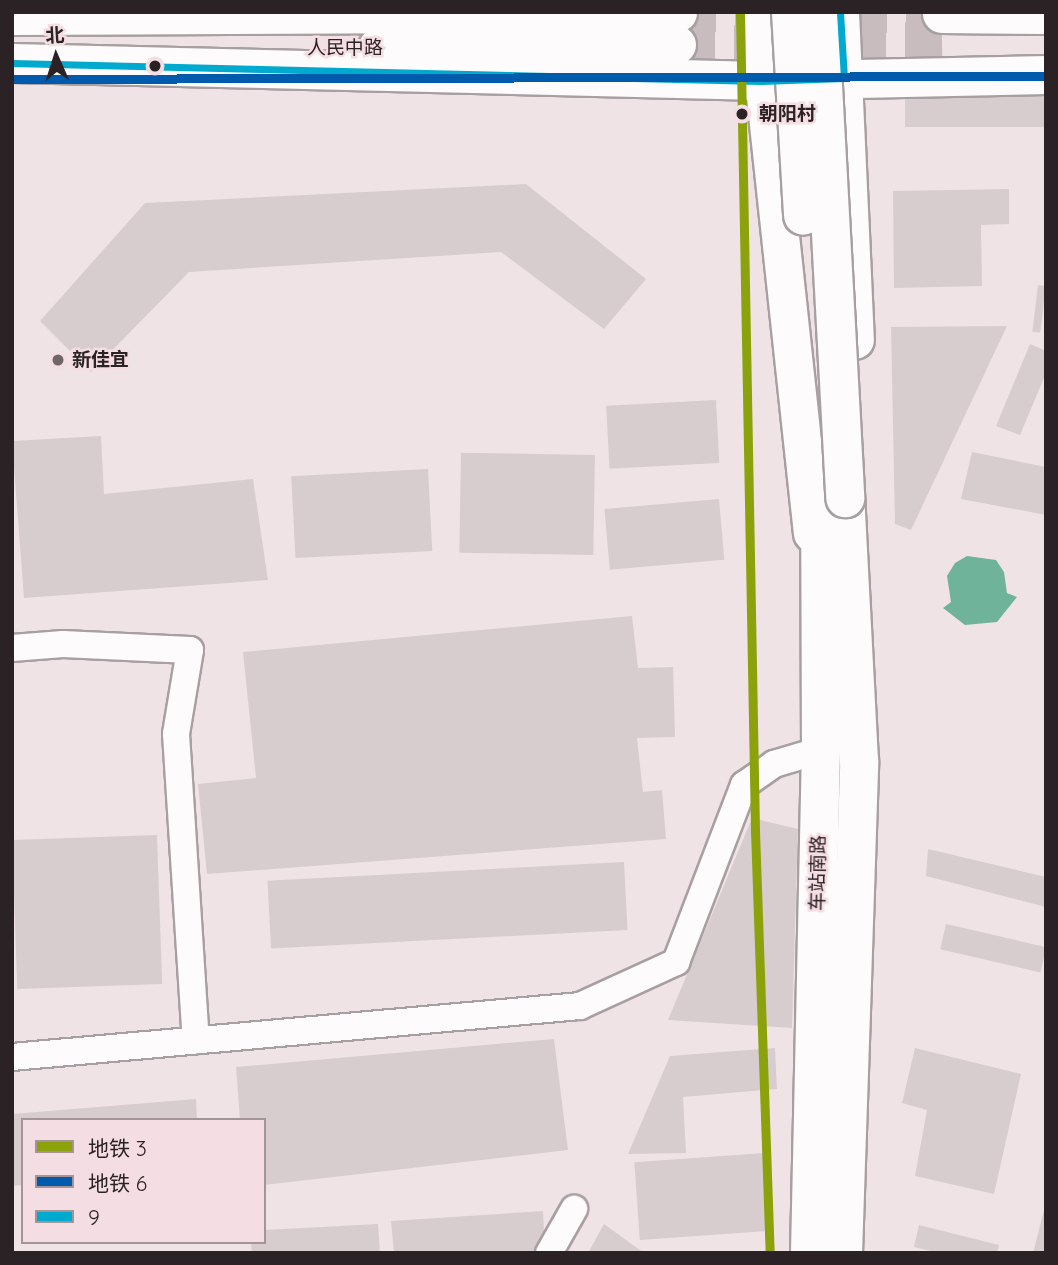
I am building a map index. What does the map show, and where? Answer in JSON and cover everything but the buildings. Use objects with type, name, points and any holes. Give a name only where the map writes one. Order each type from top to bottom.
[{"type":"main road","points":[[756,12],[802,465],[821,597]]},
{"type":"main road","points":[[791,12],[832,495]]},
{"type":"main road","points":[[819,12],[832,495]]},
{"type":"main road","points":[[841,12],[860,456],[850,568]]},
{"type":"main road","points":[[1046,15],[942,27],[1046,40]]},
{"type":"main road","name":"人民中路","points":[[12,16],[678,29]]},
{"type":"main road","name":"人民中路","points":[[12,50],[678,29]]},
{"type":"main road","points":[[12,63],[761,81],[1046,75]]},
{"type":"main road","name":"车站南路","points":[[832,495],[850,568],[859,761],[843,1253]]},
{"type":"main road","name":"车站南路","points":[[810,1253],[821,750],[821,597],[832,495]]},
{"type":"street","points":[[12,648],[63,644],[190,650],[176,734],[196,1040]]},
{"type":"street","points":[[12,1057],[580,1006],[676,962],[744,785],[774,764],[821,750]]},
{"type":"street","points":[[549,1253],[574,1209]]},
{"type":"shaded area","points":[[967,556],[996,560],[1004,572],[1007,593],[1017,597],[997,622],[965,625],[943,608],[951,602],[947,576],[955,563]]},
{"type":"tunnel","points":[[678,13],[942,14]]},
{"type":"tunnel","points":[[677,45],[942,41]]},
{"type":"metro line","name":"3","points":[[740,12],[755,831],[770,1253]]},
{"type":"metro line","name":"6","points":[[12,79],[1046,76]]},
{"type":"transit line","name":"9","points":[[12,63],[761,81],[844,78],[840,12]]},
{"type":"place","name":"朝阳村","points":[[742,114]]},
{"type":"place","name":"新佳宜","points":[[58,360]]}]
